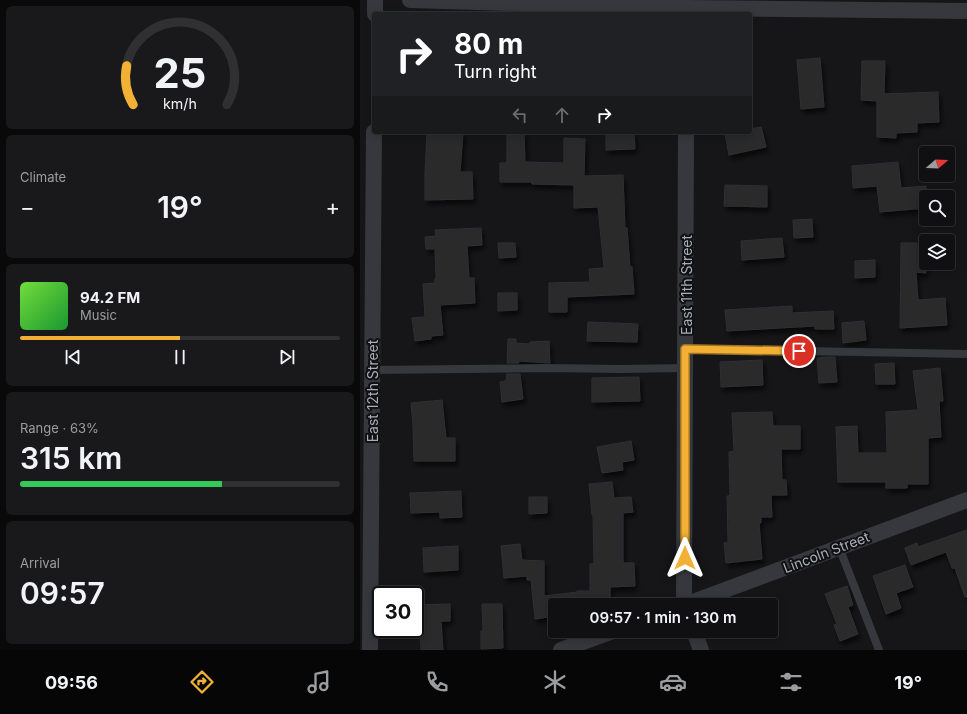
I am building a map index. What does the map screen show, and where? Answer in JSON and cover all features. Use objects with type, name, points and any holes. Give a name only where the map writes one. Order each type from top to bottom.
[{"type":"street","points":[[375,0],[375,12]]},
{"type":"street","points":[[410,0],[687,7],[967,11]]},
{"type":"street","name":"East 12th Street","points":[[370,650],[374,134]]},
{"type":"street","name":"East 11th Street","points":[[685,598],[686,134]]},
{"type":"street","name":"Lincoln Street","points":[[704,598],[967,500]]},
{"type":"street","points":[[561,650],[594,638]]},
{"type":"street","points":[[697,638],[702,650]]},
{"type":"lane","points":[[685,349],[967,354]]},
{"type":"lane","points":[[372,370],[685,368]]},
{"type":"lane","points":[[839,547],[879,650]]},
{"type":"building","points":[[820,58],[824,107],[801,109],[797,60]]},
{"type":"building","points":[[862,61],[885,61],[884,94],[938,92],[939,122],[917,123],[917,132],[896,133],[896,138],[877,137],[877,101],[861,100]]},
{"type":"building","points":[[761,127],[766,147],[729,155],[725,134],[752,134],[752,129]]},
{"type":"building","points":[[427,134],[463,134],[460,172],[472,172],[473,199],[425,200]]},
{"type":"building","points":[[507,134],[524,134],[525,162],[564,163],[564,138],[585,139],[584,176],[623,175],[625,228],[627,228],[634,294],[567,297],[567,312],[549,312],[549,283],[590,282],[589,269],[604,268],[598,207],[574,208],[574,185],[532,184],[532,182],[500,182],[500,163],[507,163]]},
{"type":"building","points":[[606,134],[634,134],[635,149],[606,150]]},
{"type":"building","points":[[898,162],[901,188],[926,186],[926,190],[919,190],[919,209],[880,212],[877,186],[853,188],[852,166]]},
{"type":"building","points":[[725,185],[767,186],[767,207],[724,206]]},
{"type":"building","points":[[812,219],[813,237],[794,238],[793,220]]},
{"type":"building","points":[[481,228],[482,245],[467,246],[469,278],[474,278],[475,303],[440,305],[443,335],[431,336],[431,339],[415,341],[412,318],[425,317],[423,284],[435,283],[436,279],[435,249],[426,249],[425,237],[436,236],[435,230]]},
{"type":"building","points":[[782,238],[784,257],[742,260],[741,241]]},
{"type":"building","points":[[498,243],[515,243],[516,257],[499,258]]},
{"type":"building","points":[[901,243],[917,243],[917,248],[919,248],[919,270],[926,270],[926,273],[916,272],[918,300],[945,298],[947,325],[900,328]]},
{"type":"building","points":[[875,260],[875,277],[855,278],[855,261]]},
{"type":"building","points":[[498,293],[517,293],[517,310],[498,311]]},
{"type":"building","points":[[792,306],[792,313],[833,311],[834,329],[815,329],[815,326],[727,331],[725,310]]},
{"type":"building","points":[[864,321],[866,340],[843,343],[842,323]]},
{"type":"building","points":[[588,322],[638,324],[637,342],[587,341]]},
{"type":"building","points":[[508,339],[516,339],[516,343],[530,344],[530,342],[549,341],[550,363],[518,361],[519,363],[507,363]]},
{"type":"building","points":[[835,357],[837,382],[819,383],[817,358]]},
{"type":"building","points":[[762,360],[763,385],[721,387],[720,362]]},
{"type":"building","points":[[894,363],[895,384],[876,384],[875,364]]},
{"type":"building","points":[[940,368],[943,401],[939,401],[941,437],[928,438],[928,484],[907,484],[907,488],[886,488],[886,482],[838,482],[836,427],[857,426],[858,453],[887,453],[886,412],[918,410],[913,371]]},
{"type":"building","points":[[507,374],[520,374],[523,399],[502,402],[500,382],[506,381]]},
{"type":"building","points":[[639,377],[640,401],[592,402],[592,378]]},
{"type":"building","points":[[442,400],[446,438],[455,438],[455,461],[414,461],[411,403]]},
{"type":"building","points":[[772,412],[773,426],[800,426],[800,449],[781,449],[782,480],[786,480],[787,495],[771,495],[772,517],[761,517],[761,523],[759,523],[762,559],[726,563],[724,543],[728,542],[727,496],[730,496],[729,452],[734,451],[732,413]]},
{"type":"building","points":[[631,441],[634,460],[622,462],[623,470],[602,473],[597,447]]},
{"type":"building","points":[[612,482],[614,498],[631,497],[633,512],[623,513],[623,563],[634,563],[635,586],[610,587],[610,598],[548,598],[548,617],[535,619],[531,580],[527,580],[527,576],[504,578],[501,546],[520,544],[522,560],[544,561],[544,596],[577,591],[590,591],[590,564],[594,564],[593,515],[589,484]]},
{"type":"building","points":[[461,491],[462,517],[440,518],[440,512],[411,513],[410,493]]},
{"type":"building","points":[[529,497],[547,497],[547,513],[529,514]]},
{"type":"building","points":[[967,530],[967,597],[965,597],[955,568],[952,568],[946,552],[911,565],[905,548],[917,543],[918,547]]},
{"type":"building","points":[[458,546],[458,570],[424,572],[423,548]]},
{"type":"building","points":[[905,565],[913,587],[896,593],[901,608],[886,614],[873,576]]},
{"type":"building","points":[[847,586],[853,605],[848,607],[858,634],[840,641],[834,625],[837,624],[825,594]]},
{"type":"building","points":[[450,604],[450,621],[441,621],[443,650],[421,650],[421,638],[424,638],[424,605]]},
{"type":"building","points":[[482,604],[502,604],[503,648],[481,649],[481,631],[483,631]]},
{"type":"route","points":[[685,558],[685,349],[799,351]]}]
